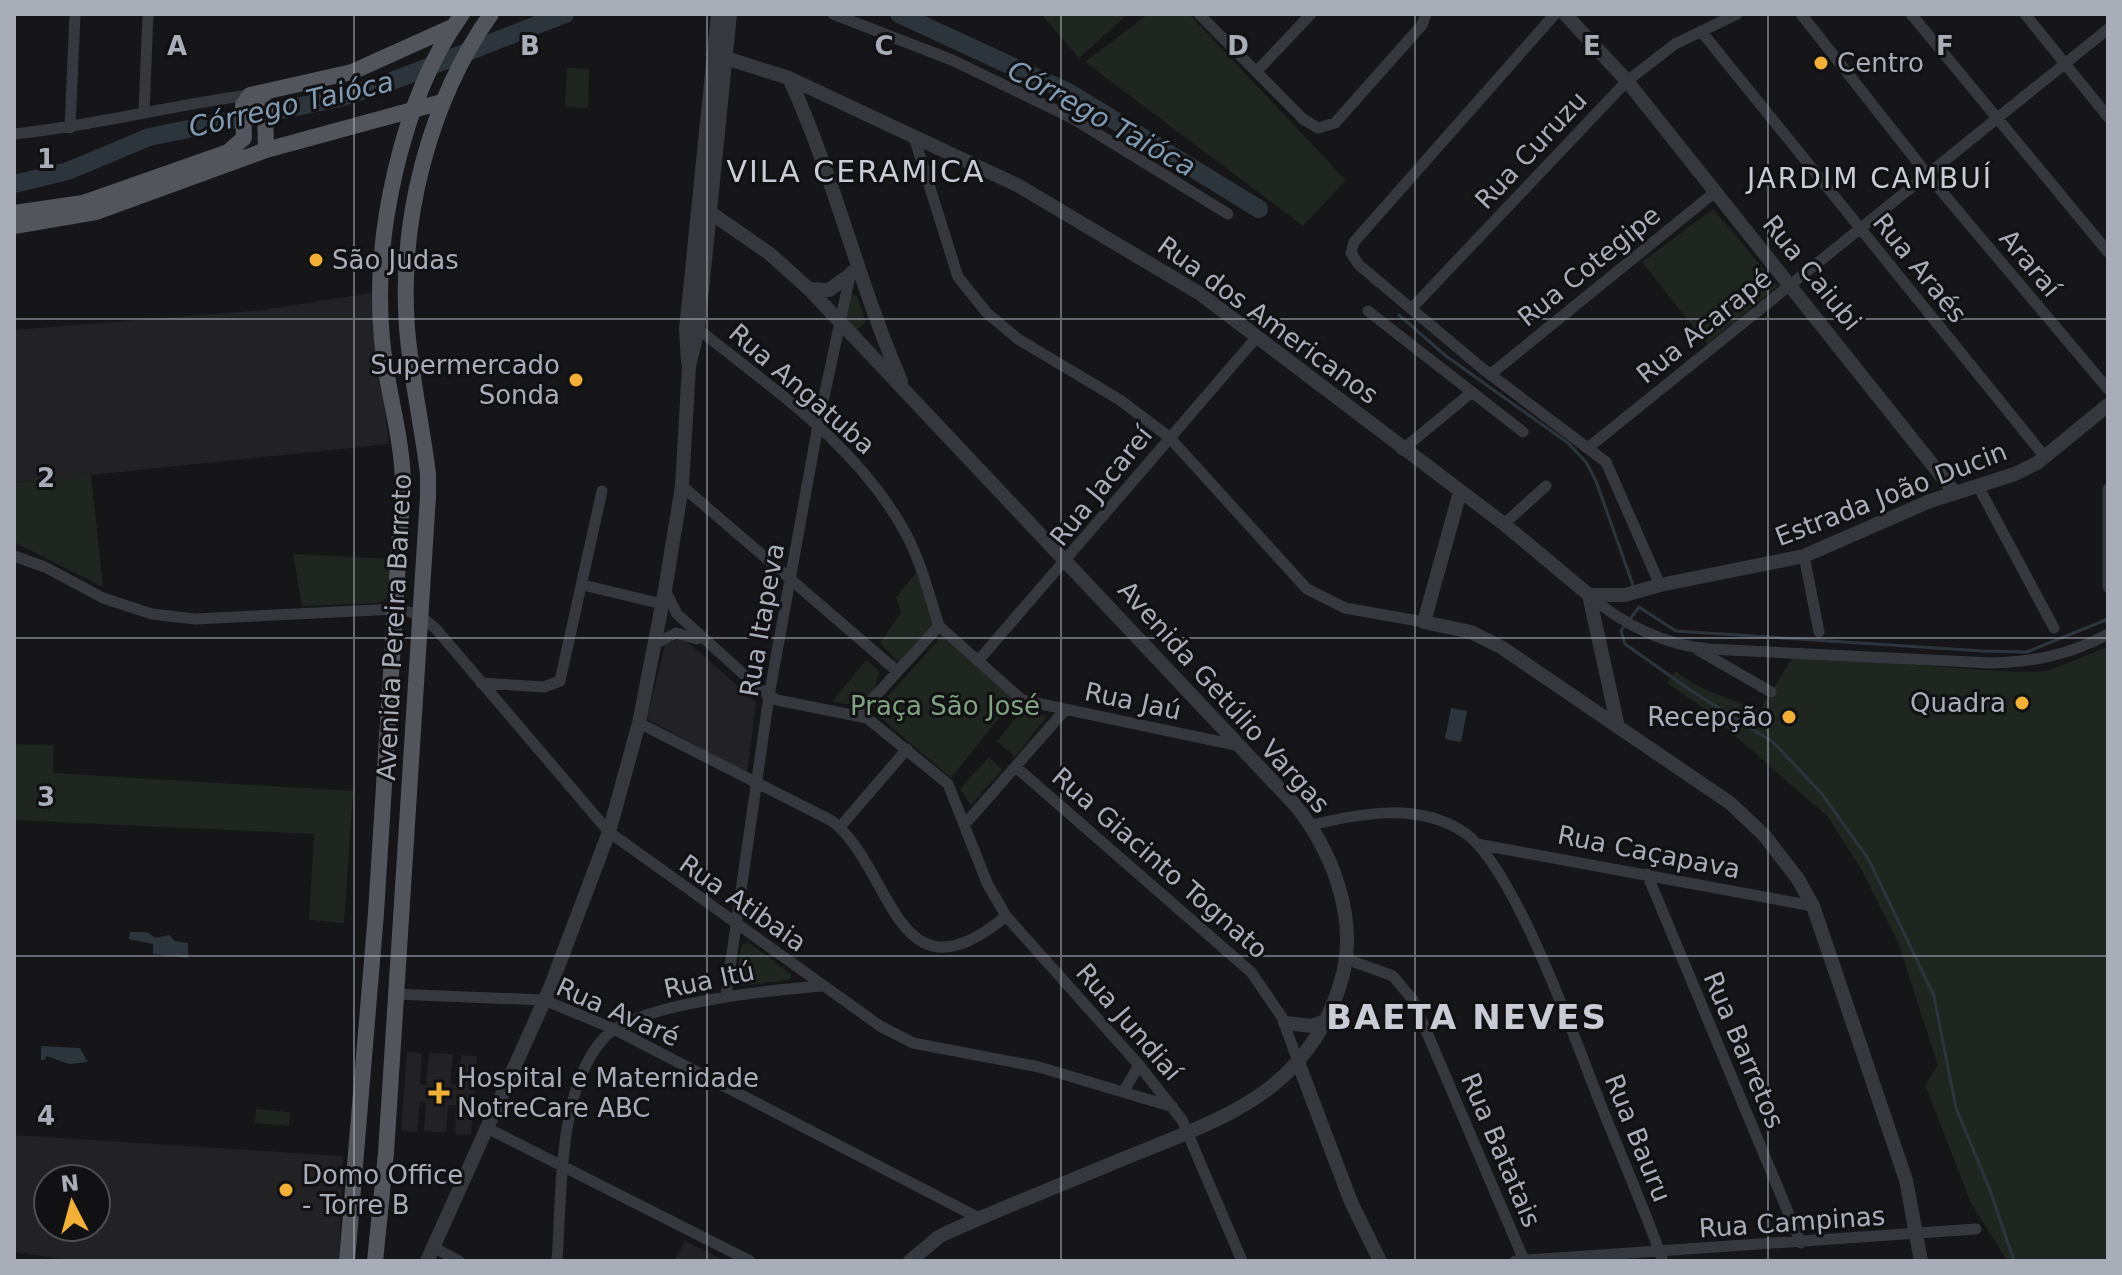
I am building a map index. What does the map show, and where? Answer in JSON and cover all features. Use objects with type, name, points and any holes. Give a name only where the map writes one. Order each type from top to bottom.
[{"type":"main road","name":"Avenida Pereira Barreto","points":[[375,1261],[386,1153],[394,994],[422,616],[428,474],[407,328],[407,275],[417,191],[442,102],[471,43],[491,14]]},
{"type":"main road","name":"Avenida Pereira Barreto","points":[[347,1261],[396,629],[402,461],[382,340],[380,280],[387,223],[413,111],[437,56],[458,20]]},
{"type":"main road","points":[[251,103],[352,72],[458,20]]},
{"type":"main road","points":[[14,226],[96,212],[266,150],[360,127],[442,102]]},
{"type":"main road","points":[[251,103],[267,126],[266,150]]},
{"type":"main road","points":[[14,213],[52,210],[121,191],[232,150],[241,143],[251,103]]},
{"type":"main road","points":[[360,127],[379,129],[404,141]]},
{"type":"street","points":[[70,128],[75,14]]},
{"type":"street","points":[[144,112],[148,14]]},
{"type":"street","points":[[692,329],[711,213],[720,55],[718,14]]},
{"type":"street","points":[[459,1261],[430,1254],[544,1000],[609,832],[639,723],[682,486],[700,190],[720,55],[730,14]]},
{"type":"street","points":[[833,14],[964,65],[1072,118],[1228,214]]},
{"type":"street","points":[[1199,14],[1312,127],[1328,127],[1422,25],[1426,14]]},
{"type":"street","points":[[1257,71],[1311,14]]},
{"type":"street","points":[[1555,14],[1351,249],[1359,265],[1491,374],[1589,447],[1613,472],[1660,585]]},
{"type":"street","name":"Rua Caiubi","points":[[1565,14],[1627,81],[1955,493]]},
{"type":"street","name":"Rua Curuzu","points":[[1411,309],[1627,81],[1675,44],[1737,14]]},
{"type":"street","name":"Araraí","points":[[1801,14],[1927,174],[2108,389]]},
{"type":"street","points":[[1911,14],[2108,252]]},
{"type":"street","points":[[2025,14],[2108,117]]},
{"type":"street","name":"Rua Acarapé","points":[[1589,447],[2108,29]]},
{"type":"street","name":"Rua Araés","points":[[1701,31],[2045,457]]},
{"type":"street","name":"Rua dos Americanos","points":[[720,55],[789,78],[1019,186],[1160,267],[1504,524],[1589,595]]},
{"type":"street","points":[[789,78],[805,114],[881,335],[906,391]]},
{"type":"street","points":[[805,114],[817,102],[832,98]]},
{"type":"street","points":[[14,134],[70,128],[214,100],[251,103]]},
{"type":"street","points":[[914,137],[943,237],[958,277],[972,297],[1018,339],[1120,400],[1169,437],[1307,589],[1345,608],[1424,622],[1486,638],[1748,818],[1787,864],[1813,906],[1906,1180],[1921,1261]]},
{"type":"street","points":[[700,190],[711,213]]},
{"type":"street","name":"Rua Cotegipe","points":[[1491,374],[1715,192]]},
{"type":"street","name":"Avenida Getúlio Vargas","points":[[711,213],[770,254],[809,289],[1312,825],[1327,851],[1345,914],[1346,959],[1338,994],[1325,1021],[1298,1062],[1263,1091],[1189,1132],[940,1236],[910,1261]]},
{"type":"street","name":"Rua Itapeva","points":[[726,995],[769,696],[818,425],[854,255]]},
{"type":"street","points":[[809,289],[829,290],[850,275]]},
{"type":"street","points":[[1368,311],[1523,432]]},
{"type":"street","name":"Rua Angatuba","points":[[692,329],[818,425],[869,476],[914,551],[939,626]]},
{"type":"street","name":"Rua Jacareí","points":[[978,661],[1067,562],[1169,437],[1256,338]]},
{"type":"street","points":[[1402,450],[1472,392]]},
{"type":"street","name":"Estrada João Ducin","points":[[1607,610],[1632,594],[1660,585],[1804,556],[1872,524],[2028,468],[2108,405]]},
{"type":"street","points":[[682,486],[897,671]]},
{"type":"street","points":[[1504,524],[1546,486]]},
{"type":"street","points":[[1978,486],[2054,628]]},
{"type":"street","points":[[2108,489],[2108,587]]},
{"type":"street","points":[[481,683],[544,687],[557,684],[563,674],[602,491]]},
{"type":"street","points":[[1424,622],[1460,492]]},
{"type":"street","points":[[14,556],[45,567],[117,603],[160,616],[195,619],[397,609],[422,616]]},
{"type":"street","points":[[1804,556],[1819,632]]},
{"type":"street","points":[[583,585],[664,597],[705,642],[769,696],[859,714],[948,784],[965,824],[1065,710],[1022,700],[939,626],[859,714]]},
{"type":"street","name":"Estrada João Ducin","points":[[1589,595],[1632,594]]},
{"type":"street","points":[[1589,595],[1600,632],[1618,727]]},
{"type":"street","points":[[1589,595],[1627,622],[1668,642],[1694,648],[1991,663],[2028,662],[2062,654],[2108,634]]},
{"type":"street","points":[[1600,632],[1607,610]]},
{"type":"street","points":[[357,613],[382,619],[396,629]]},
{"type":"street","name":"Rua Atibaia","points":[[422,616],[609,832],[880,1026],[913,1043],[1039,1067],[1173,1107]]},
{"type":"street","points":[[655,644],[676,633],[705,642]]},
{"type":"street","points":[[1694,648],[1771,692]]},
{"type":"street","name":"Rua Jaú","points":[[1065,710],[1240,746]]},
{"type":"street","points":[[639,723],[840,827],[853,842],[895,917],[921,940],[942,946],[965,945],[1006,916]]},
{"type":"street","points":[[840,827],[907,749]]},
{"type":"street","name":"Rua Giacinto Tognato","points":[[1017,768],[1251,972],[1269,995],[1285,1023],[1351,1202],[1380,1261]]},
{"type":"street","name":"Rua Bauru","points":[[1312,825],[1361,813],[1391,812],[1445,824],[1464,832],[1477,844],[1519,910],[1661,1256]]},
{"type":"street","name":"Rua Jundiaí","points":[[965,824],[987,883],[1006,916],[1139,1065],[1189,1132],[1242,1261]]},
{"type":"street","name":"Rua Caçapava","points":[[1477,844],[1813,906]]},
{"type":"street","name":"Rua Barretos","points":[[1647,874],[1801,1243]]},
{"type":"street","name":"Rua Batatais","points":[[1346,959],[1393,976],[1413,1000],[1524,1260]]},
{"type":"street","name":"Rua Itú","points":[[614,1029],[726,995],[821,986]]},
{"type":"street","name":"Rua Avaré","points":[[394,994],[544,1000],[614,1029],[979,1218]]},
{"type":"street","points":[[1285,1023],[1312,1026],[1325,1021]]},
{"type":"street","points":[[557,1261],[565,1169],[578,1081],[598,1046],[614,1029]]},
{"type":"street","points":[[1124,1091],[1139,1065]]},
{"type":"street","points":[[487,1128],[750,1261]]},
{"type":"street","name":"Rua Campinas","points":[[1515,1261],[1661,1256],[1976,1229]]},
{"type":"shaded area","points":[[371,293],[389,444],[14,483],[14,330],[263,310]]},
{"type":"shaded area","points":[[682,637],[756,702],[747,773],[647,719],[665,645]]},
{"type":"shaded area","points":[[1451,708],[1467,711],[1461,742],[1445,739]]},
{"type":"shaded area","points":[[130,932],[147,932],[155,938],[169,935],[175,941],[188,943],[188,958],[153,954],[153,944],[129,939]]},
{"type":"shaded area","points":[[41,1046],[80,1048],[88,1062],[69,1064],[46,1056],[45,1060],[41,1060]]},
{"type":"shaded area","name":"Hospital e Maternidade NotreCare ABC","points":[[407,1052],[422,1053],[420,1084],[426,1085],[429,1053],[453,1054],[450,1084],[458,1085],[461,1055],[477,1056],[471,1135],[455,1134],[456,1105],[448,1105],[446,1133],[424,1131],[426,1103],[420,1102],[417,1132],[401,1131]]},
{"type":"shaded area","points":[[14,1135],[343,1156],[339,1261],[76,1261],[14,1252]]},
{"type":"shaded area","points":[[685,1241],[726,1261],[674,1261]]},
{"type":"green space","points":[[1041,14],[1124,14],[1126,16],[1079,58]]},
{"type":"green space","points":[[1148,14],[1189,14],[1346,180],[1303,226],[1085,62]]},
{"type":"green space","points":[[567,68],[589,69],[588,108],[565,107]]},
{"type":"green space","points":[[1713,209],[1778,286],[1707,344],[1642,262]]},
{"type":"green space","points":[[851,294],[857,296],[866,322],[856,330],[848,322],[845,309]]},
{"type":"green space","points":[[91,475],[103,587],[14,542],[14,483]]},
{"type":"green space","points":[[293,554],[392,559],[388,598],[377,603],[302,606]]},
{"type":"green space","points":[[917,572],[934,625],[899,663],[880,643],[901,613],[896,597]]},
{"type":"green space","name":"Praça São José","points":[[942,636],[1014,699],[951,778],[874,712]]},
{"type":"green space","points":[[2108,647],[2108,1261],[2007,1261],[1971,1203],[1925,1085],[1938,1065],[1898,942],[1861,869],[1828,817],[1702,707],[1667,683],[1676,671],[1705,689],[1759,711],[1793,657],[2017,672],[2047,671]]},
{"type":"green space","points":[[866,660],[879,671],[874,692],[863,706],[832,702]]},
{"type":"green space","points":[[1023,709],[1047,716],[1015,757],[997,741]]},
{"type":"green space","points":[[14,744],[54,745],[53,773],[353,791],[344,923],[309,920],[314,834],[14,820]]},
{"type":"green space","points":[[989,757],[1002,770],[971,805],[960,789]]},
{"type":"green space","points":[[748,942],[792,975],[789,980],[739,986],[736,981],[741,946]]},
{"type":"green space","points":[[256,1109],[290,1112],[289,1126],[255,1123]]},
{"type":"waterway","name":"Córrego Taióca","points":[[14,184],[68,171],[149,137],[340,98],[565,14]]},
{"type":"waterway","name":"Córrego Taióca","points":[[899,14],[1070,93],[1259,209]]},
{"type":"waterway","name":"Córrego Taióca","points":[[1399,315],[1446,356],[1568,443],[1586,462],[1596,481],[1634,588]]},
{"type":"waterway","points":[[1639,607],[1676,631],[1983,651],[2027,652],[2108,619]]},
{"type":"waterway","name":"Córrego Taióca","points":[[1630,619],[1639,607]]},
{"type":"waterway","name":"Córrego Taióca","points":[[1625,625],[1621,631],[1625,644],[1690,690],[1773,742],[1822,794],[1869,860],[1934,996],[1956,1108],[1990,1190],[2014,1261]]},
{"type":"place","name":"Centro","points":[[1821,63]]},
{"type":"place","name":"São Judas","points":[[316,260]]},
{"type":"place","name":"Supermercado Sonda","points":[[576,380]]},
{"type":"place","name":"Quadra","points":[[2022,703]]},
{"type":"place","name":"Recepção","points":[[1789,717]]},
{"type":"place","name":"Hospital e Maternidade NotreCare ABC","points":[[439,1093]]},
{"type":"place","name":"Domo Office - Torre B","points":[[286,1190]]},
{"type":"district","name":"VILA CERAMICA","points":[[856,172]]},
{"type":"district","name":"JARDIM CAMBUÍ","points":[[1870,178]]},
{"type":"district","name":"BAETA NEVES","points":[[1467,1017]]}]
